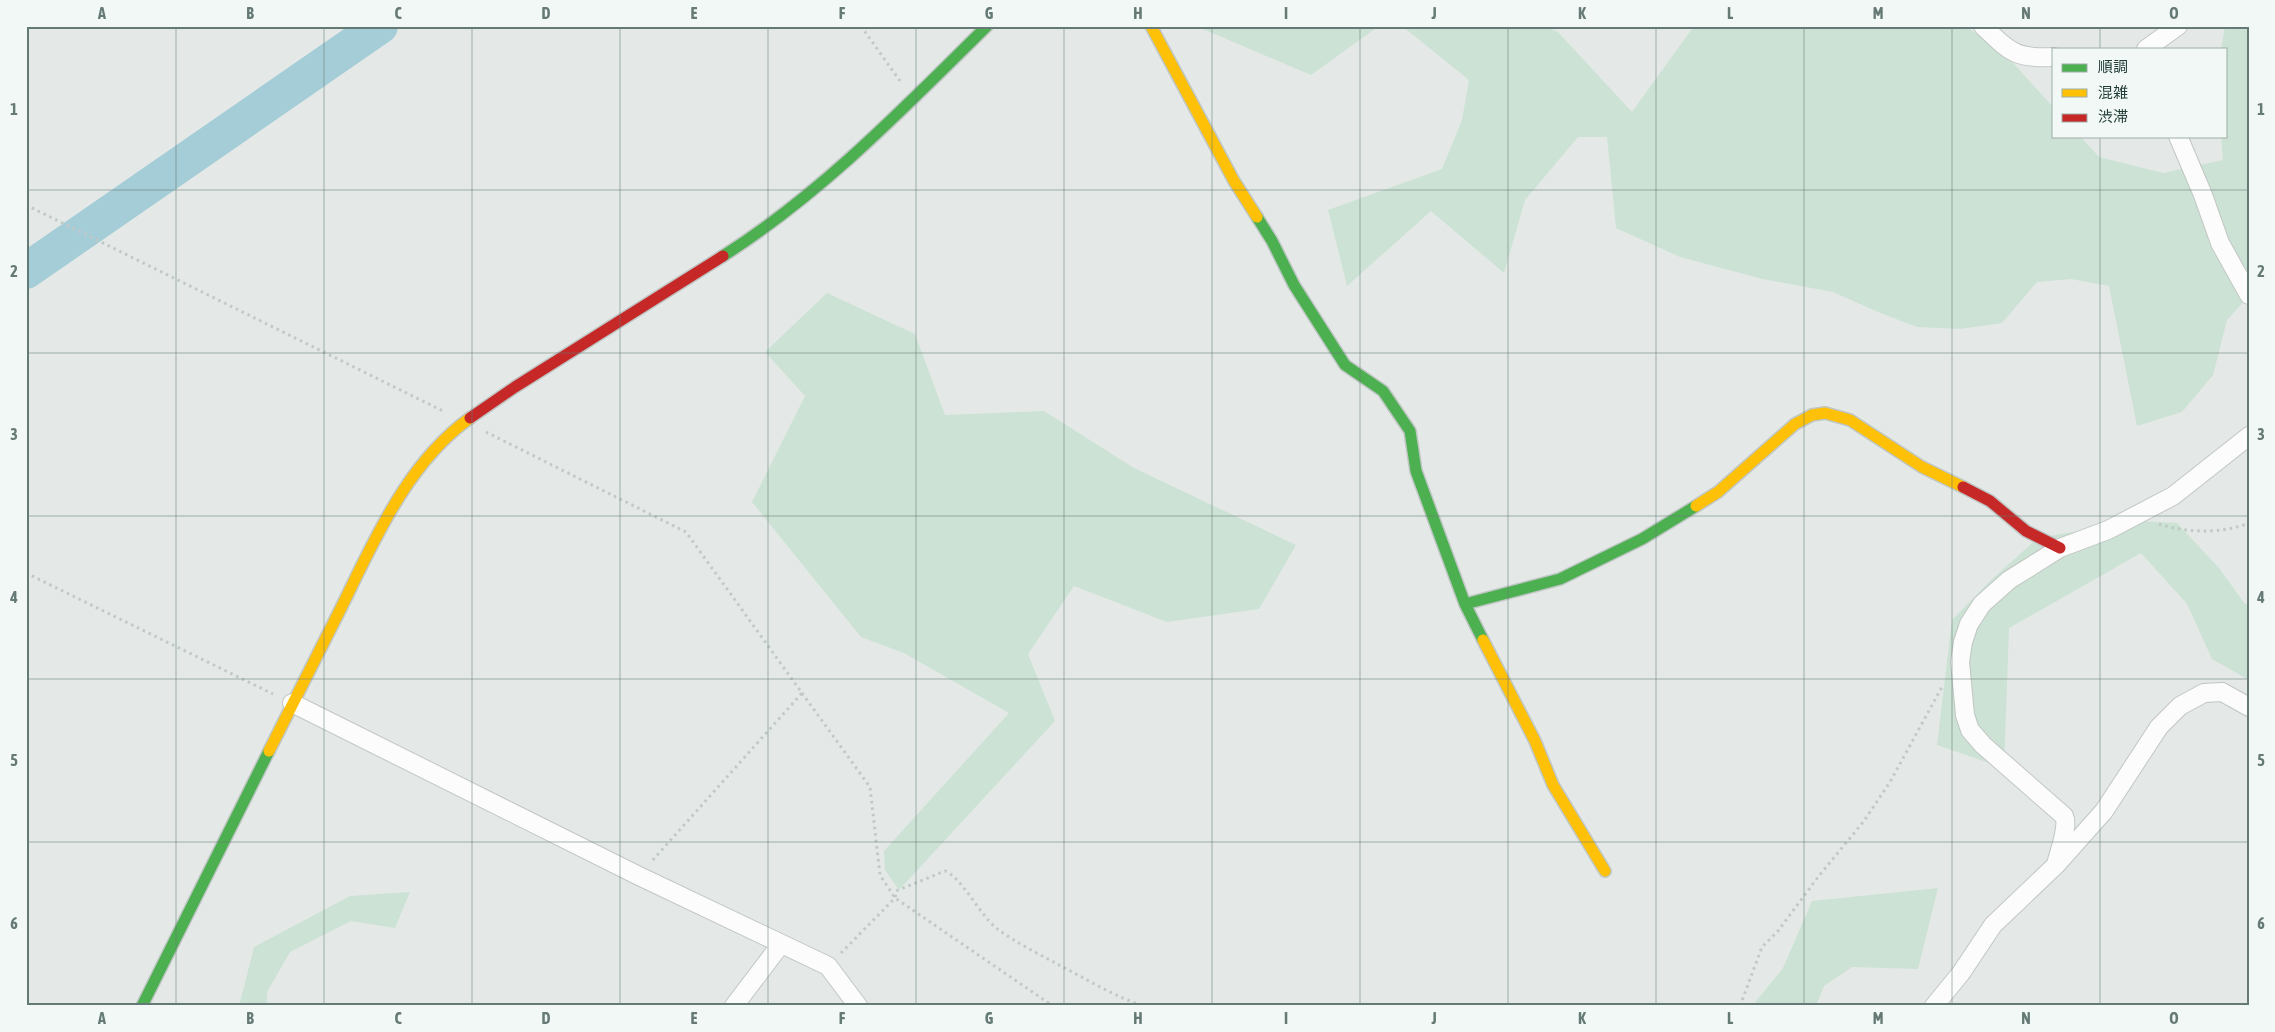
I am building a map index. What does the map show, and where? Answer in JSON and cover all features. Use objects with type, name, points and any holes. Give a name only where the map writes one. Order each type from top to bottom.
[{"type":"street","points":[[142,1006],[292,703],[394,504],[436,449],[465,422],[515,387],[733,249],[814,189],[872,140],[987,26]]},
{"type":"street","points":[[1151,26],[1234,181],[1272,241],[1294,285],[1345,365],[1382,391],[1410,431],[1416,471],[1465,604],[1535,741],[1553,785],[1605,871]]},
{"type":"street","points":[[1984,26],[2004,46],[2020,56],[2052,57]]},
{"type":"street","points":[[2147,48],[2178,26]]},
{"type":"street","points":[[2179,138],[2204,195],[2220,243],[2249,295]]},
{"type":"street","points":[[1465,604],[1560,579],[1642,539],[1718,492],[1741,469],[1795,424],[1812,415],[1825,413],[1850,420],[1922,468],[1990,501],[2026,531],[2060,548]]},
{"type":"street","points":[[2056,865],[2061,838],[2067,827],[2064,816],[1983,745],[1970,730],[1965,715],[1960,662],[1962,642],[1969,624],[1982,604],[2009,580],[2060,548],[2108,530],[2172,496],[2249,436]]},
{"type":"street","points":[[1934,1006],[1961,973],[1993,925],[2056,865],[2104,811],[2121,782],[2159,727],[2180,706],[2204,693],[2222,692],[2249,707]]},
{"type":"street","points":[[292,703],[639,876],[828,966],[858,1006]]},
{"type":"street","points":[[734,1006],[781,944]]},
{"type":"path","points":[[861,26],[914,99]]},
{"type":"path","points":[[26,205],[686,532],[870,787],[880,874],[895,898],[1053,1006]]},
{"type":"path","points":[[2135,516],[2168,527],[2191,530],[2222,530],[2249,523]]},
{"type":"path","points":[[26,573],[292,703]]},
{"type":"path","points":[[1740,1006],[1762,947],[1778,931],[1818,877],[1864,821],[1890,782],[1947,678]]},
{"type":"path","points":[[639,876],[802,693]]},
{"type":"path","points":[[828,966],[895,898],[896,891],[945,871],[954,874],[983,916],[996,928],[1035,952],[1109,992],[1143,1006]]},
{"type":"green space","points":[[1196,26],[1379,26],[1311,75]]},
{"type":"green space","points":[[1402,26],[1545,26],[1558,32],[1632,112],[1694,26],[1966,26],[2013,63],[2052,106],[2052,138],[2082,138],[2099,157],[2163,173],[2223,160],[2221,138],[2228,138],[2228,48],[2221,48],[2225,26],[2249,26],[2249,296],[2227,320],[2213,375],[2182,412],[2137,426],[2109,286],[2071,279],[2037,282],[2002,323],[1960,329],[1917,327],[1833,292],[1763,279],[1680,257],[1616,228],[1607,137],[1578,137],[1525,200],[1504,273],[1431,211],[1347,286],[1328,210],[1442,169],[1462,120],[1469,80]]},
{"type":"green space","points":[[827,293],[915,334],[945,415],[1044,411],[1134,468],[1296,545],[1259,609],[1167,622],[1074,586],[1028,654],[1055,721],[899,890],[885,870],[884,851],[1009,713],[904,653],[861,637],[752,502],[805,396],[765,352]]},
{"type":"green space","points":[[2135,521],[2177,523],[2219,568],[2245,604],[2249,603],[2249,680],[2212,659],[2187,604],[2141,553],[2009,628],[2004,768],[1937,745],[1952,620],[1990,581],[2038,538]]},
{"type":"green space","points":[[1938,888],[1918,969],[1852,967],[1824,986],[1816,1006],[1752,1006],[1783,968],[1812,901]]},
{"type":"green space","points":[[410,892],[395,928],[351,921],[290,952],[267,992],[267,1006],[239,1006],[254,947],[350,896]]},
{"type":"waterway","points":[[26,271],[380,26]]},
{"type":"traffic: fast","points":[[723,256],[794,205],[828,177],[893,118],[987,26]]},
{"type":"traffic: fast","points":[[1257,217],[1272,241],[1294,285],[1345,365],[1383,391],[1410,431],[1416,471],[1465,604],[1483,640]]},
{"type":"traffic: fast","points":[[1465,604],[1560,579],[1642,539],[1696,506]]},
{"type":"traffic: fast","points":[[142,1006],[269,751]]},
{"type":"traffic: slow","points":[[1151,26],[1234,181],[1257,217]]},
{"type":"traffic: slow","points":[[1696,506],[1718,492],[1795,424],[1812,415],[1825,413],[1850,420],[1922,467],[1963,487]]},
{"type":"traffic: slow","points":[[269,751],[366,556],[394,505],[428,457],[448,436],[470,418]]},
{"type":"traffic: slow","points":[[1483,640],[1535,741],[1553,785],[1605,871]]},
{"type":"traffic: jam","points":[[470,418],[515,387],[723,256]]},
{"type":"traffic: jam","points":[[1963,487],[1990,501],[2026,531],[2060,548]]}]
